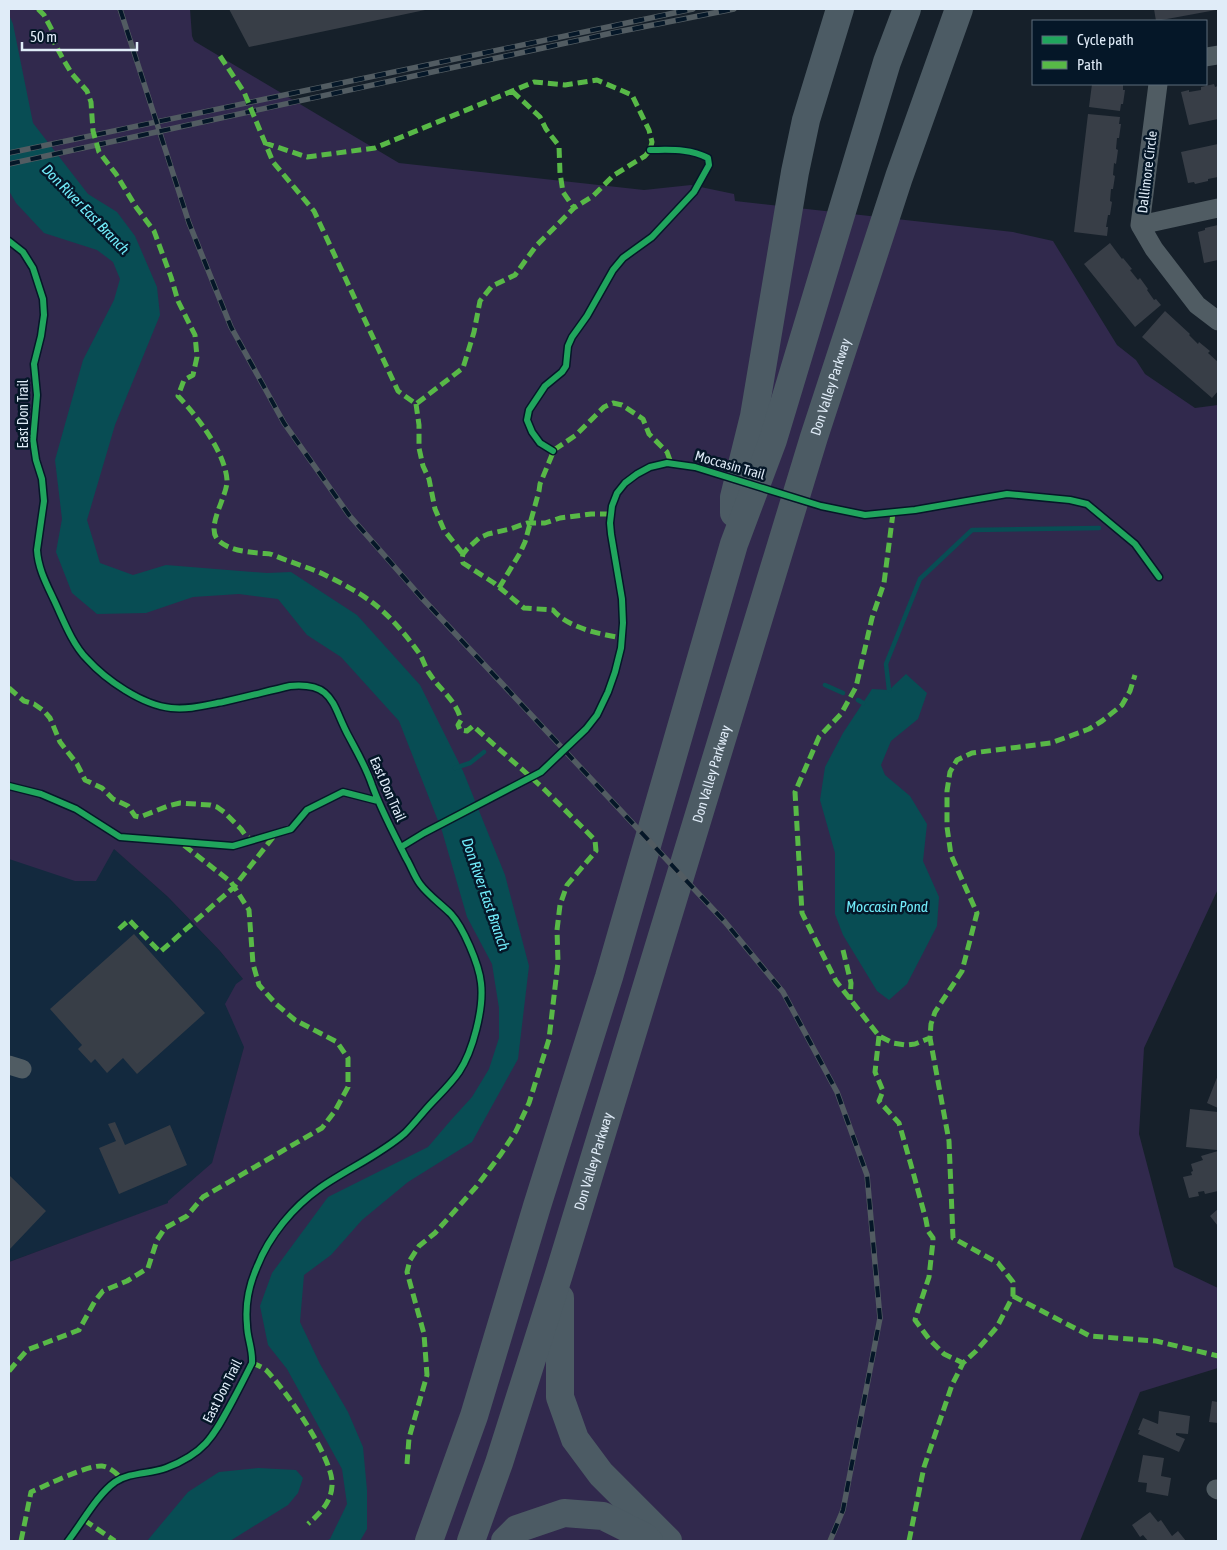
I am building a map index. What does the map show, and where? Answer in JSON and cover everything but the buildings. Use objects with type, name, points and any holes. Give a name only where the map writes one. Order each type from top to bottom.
[{"type":"highway","points":[[734,544],[734,497],[754,416],[795,172],[806,120],[840,9]]},
{"type":"highway","points":[[429,1541],[474,1416],[537,1206],[609,977],[734,544],[773,440],[887,62],[907,9]]},
{"type":"highway","name":"Don Valley Parkway","points":[[470,1541],[499,1463],[559,1274],[814,438],[899,177],[959,9]]},
{"type":"highway","points":[[559,1274],[560,1397],[575,1439],[601,1474],[668,1541]]},
{"type":"highway","points":[[415,1541],[446,1491]]},
{"type":"highway","points":[[504,1541],[517,1530],[564,1513],[603,1516],[649,1541]]},
{"type":"street","name":"Dallimore Circle","points":[[1158,85],[1140,225],[1154,248],[1197,305],[1218,321]]},
{"type":"street","points":[[1140,225],[1218,208]]},
{"type":"shaded area","points":[[9,9],[190,9],[194,41],[399,163],[644,190],[691,185],[734,194],[735,201],[1013,232],[1053,241],[1117,345],[1136,360],[1145,374],[1195,408],[1218,405],[1218,889],[1144,1048],[1139,1134],[1174,1267],[1218,1288],[1218,1368],[1140,1392],[1080,1541],[9,1541],[9,1262],[168,1203],[212,1163],[244,1047],[225,1004],[236,984],[243,979],[220,951],[168,897],[114,849],[96,881],[75,881],[9,859]]},
{"type":"shaded area","points":[[9,814],[110,845],[168,897],[220,951],[258,997],[205,1190],[9,1262]]},
{"type":"water","name":"Don River East Branch","points":[[9,15],[13,24],[33,123],[88,194],[117,212],[135,236],[157,287],[160,315],[115,425],[87,520],[100,563],[133,575],[166,565],[267,573],[291,572],[357,615],[420,685],[463,771],[505,875],[529,966],[518,1059],[472,1142],[408,1182],[362,1220],[331,1255],[304,1275],[300,1322],[320,1364],[348,1412],[363,1447],[367,1490],[367,1529],[360,1541],[326,1541],[330,1539],[347,1504],[342,1469],[287,1369],[268,1345],[260,1306],[272,1273],[328,1197],[428,1147],[472,1097],[489,1069],[499,1038],[499,1008],[492,964],[467,917],[442,831],[399,721],[341,657],[307,635],[278,599],[239,594],[193,597],[146,613],[97,614],[72,593],[56,552],[62,519],[55,460],[83,360],[114,300],[120,279],[113,262],[97,250],[44,233],[16,203],[9,191]]},
{"type":"water","name":"Moccasin Pond","points":[[906,674],[927,693],[918,719],[891,741],[881,765],[885,775],[910,796],[927,824],[923,861],[939,897],[937,926],[907,984],[889,1000],[877,991],[843,935],[835,914],[835,853],[820,800],[825,767],[843,733],[872,689],[889,690]]},
{"type":"water","points":[[258,1468],[296,1470],[303,1478],[298,1493],[288,1505],[230,1541],[147,1541],[188,1492],[219,1472]]},
{"type":"waterway","points":[[889,690],[886,664],[920,579],[972,530],[1099,528]]},
{"type":"waterway","points":[[825,685],[843,693]]},
{"type":"waterway","points":[[858,700],[863,703]]},
{"type":"waterway","points":[[455,768],[470,763],[484,752]]},
{"type":"railway","points":[[120,9],[189,223],[231,327],[284,423],[349,515],[421,597],[725,922],[783,992],[837,1092],[867,1175],[880,1318],[843,1510],[830,1541]]},
{"type":"railway","points":[[9,153],[693,9]]},
{"type":"railway","points":[[9,164],[612,33],[734,9]]},
{"type":"marked path","points":[[38,9],[44,15],[52,30],[55,44],[63,59],[72,74],[87,91],[91,102],[93,131],[99,152],[154,231],[178,301],[195,335],[197,357],[193,375],[184,380],[178,396],[209,435],[216,446],[225,469],[226,487],[214,528],[215,535],[219,541],[233,548],[271,554],[323,574],[349,587],[373,603],[409,639],[433,679],[452,701],[461,720],[458,725],[460,730],[467,731],[473,726],[543,788],[595,840],[596,851],[567,885],[560,905],[557,930],[558,962],[549,1039],[529,1103],[516,1131],[476,1187],[435,1233],[419,1246],[410,1260],[407,1272],[424,1334],[427,1375],[409,1438],[407,1464]]},
{"type":"marked path","points":[[220,56],[244,92],[273,162],[314,211],[398,391],[416,404],[463,368],[474,332],[480,301],[492,286],[515,275],[536,246],[574,208],[593,196],[614,175],[645,156],[650,150],[652,142],[649,130],[632,95],[597,80],[565,85],[534,82],[375,148],[307,157],[265,143]]},
{"type":"marked path","points":[[512,91],[540,117],[546,129],[559,146],[563,192],[574,208]]},
{"type":"marked path","points":[[499,588],[525,542],[540,484],[554,450],[576,435],[604,407],[613,403],[622,405],[643,419],[649,434],[667,452],[671,463]]},
{"type":"marked path","points":[[416,404],[419,425],[419,448],[423,466],[429,479],[435,509],[444,530],[463,554]]},
{"type":"marked path","points":[[893,513],[884,583],[872,618],[856,687],[841,714],[819,737],[795,792],[802,913],[836,981],[879,1036],[893,1043],[906,1045],[915,1044],[930,1038]]},
{"type":"marked path","points":[[610,514],[591,514],[560,518],[545,523],[527,523],[488,534],[479,538],[467,549],[462,559],[463,563],[494,583],[524,608],[553,610],[576,626],[622,638]]},
{"type":"marked path","points":[[909,1541],[924,1467],[952,1385],[963,1363],[997,1327],[1013,1296],[1013,1282],[998,1263],[953,1238],[949,1141],[930,1038],[931,1024],[935,1012],[962,971],[977,913],[951,855],[947,827],[947,791],[950,772],[957,760],[972,753],[1051,743],[1089,729],[1122,705],[1130,691],[1135,675]]},
{"type":"marked path","points":[[9,688],[24,701],[34,704],[44,711],[50,718],[60,742],[77,764],[85,780],[102,788],[113,799],[128,806],[135,816],[140,817],[180,803],[210,805],[224,812],[252,840]]},
{"type":"marked path","points":[[119,929],[129,920],[160,952],[234,887],[274,836]]},
{"type":"marked path","points":[[9,1371],[27,1350],[79,1330],[95,1301],[103,1291],[127,1281],[148,1268],[157,1240],[165,1228],[187,1216],[203,1197],[322,1128],[335,1111],[348,1087],[348,1058],[337,1042],[295,1020],[276,1004],[259,985],[253,964],[249,910],[231,882],[181,843]]},
{"type":"marked path","points":[[843,950],[851,983],[850,1000]]},
{"type":"marked path","points":[[879,1036],[875,1072],[883,1091],[879,1101],[899,1123],[928,1231],[933,1238],[929,1277],[915,1320],[929,1339],[944,1354],[963,1363]]},
{"type":"marked path","points":[[1013,1296],[1090,1336],[1156,1341],[1218,1356]]},
{"type":"marked path","points":[[252,1363],[266,1370],[285,1392],[307,1425],[326,1460],[331,1474],[332,1486],[327,1503],[308,1524]]},
{"type":"marked path","points":[[21,1541],[31,1492],[67,1476],[95,1467],[102,1466],[108,1468],[121,1478]]},
{"type":"marked path","points":[[84,1520],[115,1541]]},
{"type":"cycle path","points":[[553,451],[540,443],[532,432],[527,420],[529,410],[545,386],[562,372],[566,366],[568,346],[572,337],[587,316],[613,270],[623,258],[652,237],[694,192],[709,165],[708,158],[694,153],[679,150],[650,150]]},
{"type":"cycle path","name":"East Don Trail","points":[[9,241],[23,252],[33,268],[43,299],[44,315],[34,364],[37,395],[33,440],[36,460],[42,479],[44,501],[37,550],[45,581],[77,646],[95,667],[114,683],[137,697],[160,706],[171,708],[204,706],[290,686],[304,686],[323,692],[334,705],[416,878],[427,892],[456,920],[474,956],[481,983],[481,1004],[473,1041],[464,1063],[452,1081],[408,1130],[395,1141],[330,1181],[300,1204],[268,1244],[254,1274],[247,1303],[247,1330],[252,1363],[214,1433],[200,1449],[180,1462],[160,1470],[127,1476],[115,1482],[96,1502],[68,1541]]},
{"type":"cycle path","name":"Moccasin Trail","points":[[401,847],[541,772],[586,729],[597,715],[615,672],[621,648],[623,623],[622,599],[611,534],[612,506],[617,493],[625,483],[650,467],[667,463],[695,467],[821,506],[865,515],[915,510],[1007,494],[1070,500],[1087,504],[1135,544],[1159,577]]},
{"type":"cycle path","name":"East Don Trail","points":[[9,786],[41,794],[76,809],[120,837],[233,846],[291,829],[307,810],[343,792],[378,801]]}]
